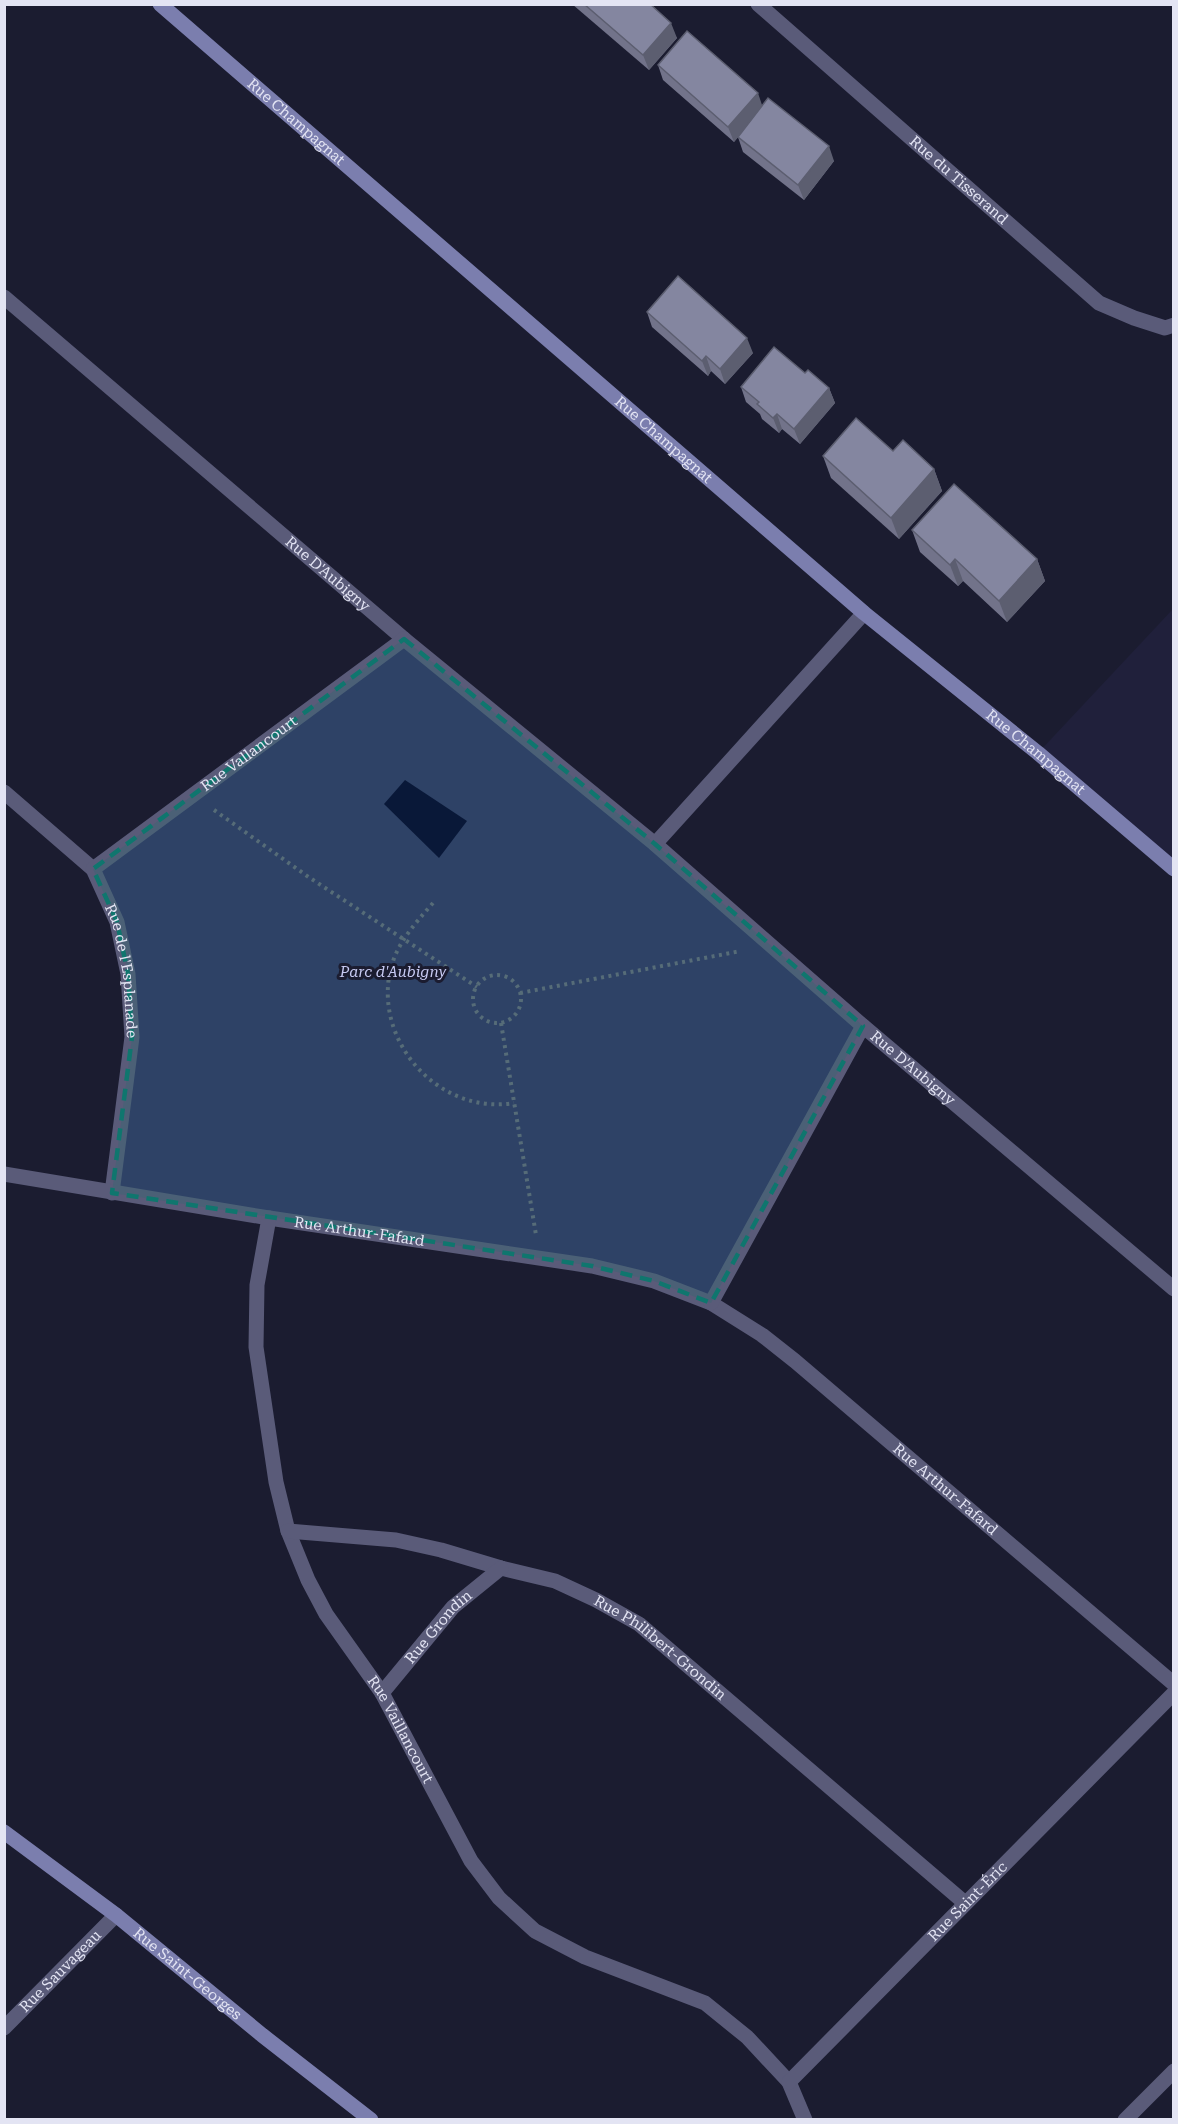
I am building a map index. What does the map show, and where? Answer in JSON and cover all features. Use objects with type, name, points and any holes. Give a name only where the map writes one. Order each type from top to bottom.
[{"type":"street","name":"Rue du Tisserand","points":[[758,4],[1099,303],[1165,328],[1173,326]]},
{"type":"street","name":"Rue Champagnat","points":[[162,5],[864,613],[1038,753],[1173,869]]},
{"type":"street","name":"Rue D'Aubigny","points":[[4,297],[404,639],[655,844],[863,1026],[1173,1289]]},
{"type":"street","points":[[655,844],[864,613]]},
{"type":"street","name":"Rue Vallancourt","points":[[93,869],[404,639]]},
{"type":"street","name":"Rue de l'Esplanade","points":[[4,792],[93,869],[117,922],[128,974],[132,1036],[112,1193]]},
{"type":"street","points":[[711,1303],[863,1026]]},
{"type":"street","name":"Rue Arthur-Fafard","points":[[4,1174],[270,1218],[592,1266],[654,1281],[711,1303],[762,1335],[795,1361],[1173,1684]]},
{"type":"street","name":"Rue Vaillancourt","points":[[270,1218],[257,1285],[256,1347],[276,1482],[288,1531],[308,1580],[326,1614],[382,1693],[471,1861],[499,1898],[535,1931],[575,1952],[705,2003],[747,2037],[789,2082]]},
{"type":"street","name":"Rue Philibert-Grondin","points":[[288,1531],[396,1540],[441,1550],[555,1581],[596,1600],[639,1624],[965,1903]]},
{"type":"street","name":"Rue Grondin","points":[[382,1693],[453,1607],[501,1568]]},
{"type":"street","name":"Rue Saint-Éric","points":[[789,2082],[1173,1693]]},
{"type":"street","name":"Rue Saint-Georges","points":[[4,1832],[116,1915],[366,2118]]},
{"type":"street","name":"Rue Sauvageau","points":[[4,2028],[116,1915]]},
{"type":"street","points":[[1125,2120],[1173,2071]]},
{"type":"street","points":[[789,2082],[805,2120]]},
{"type":"path","points":[[193,795],[310,878],[477,987]]},
{"type":"path","points":[[433,903],[403,938],[389,976],[390,1016],[396,1036],[418,1070],[433,1083],[470,1101],[490,1104],[514,1103]]},
{"type":"path","points":[[520,993],[772,946]]},
{"type":"path","points":[[504,976],[511,980],[520,993],[521,1000],[516,1014],[501,1023],[489,1021],[476,1011],[474,1003],[477,987],[489,977],[504,976]]},
{"type":"path","points":[[501,1023],[539,1258]]},
{"type":"highlighted area","points":[[404,639],[655,844],[863,1026],[711,1303],[654,1281],[592,1266],[112,1193],[132,1037],[128,974],[117,922],[93,869]]},
{"type":"shaded area","points":[[1173,609],[1173,869],[1038,753]]},
{"type":"shaded area","points":[[405,780],[467,821],[439,858],[384,804]]},
{"type":"green space","name":"Parc d'Aubigny","points":[[404,639],[863,1026],[711,1303],[654,1281],[112,1193],[132,1036],[128,974],[93,869]]},
{"type":"building","points":[[584,4],[650,4],[671,23],[643,55]]},
{"type":"building","points":[[687,31],[758,93],[728,127],[658,65]]},
{"type":"building","points":[[768,98],[829,146],[798,185],[738,137]]},
{"type":"building","points":[[678,276],[747,338],[720,369],[706,356],[702,361],[647,312]]},
{"type":"building","points":[[774,347],[805,373],[808,370],[829,388],[794,429],[777,414],[773,418],[741,387]]},
{"type":"building","points":[[856,418],[893,451],[903,440],[934,469],[891,518],[823,456]]},
{"type":"building","points":[[954,484],[1037,559],[999,601],[955,559],[950,565],[912,530]]}]
